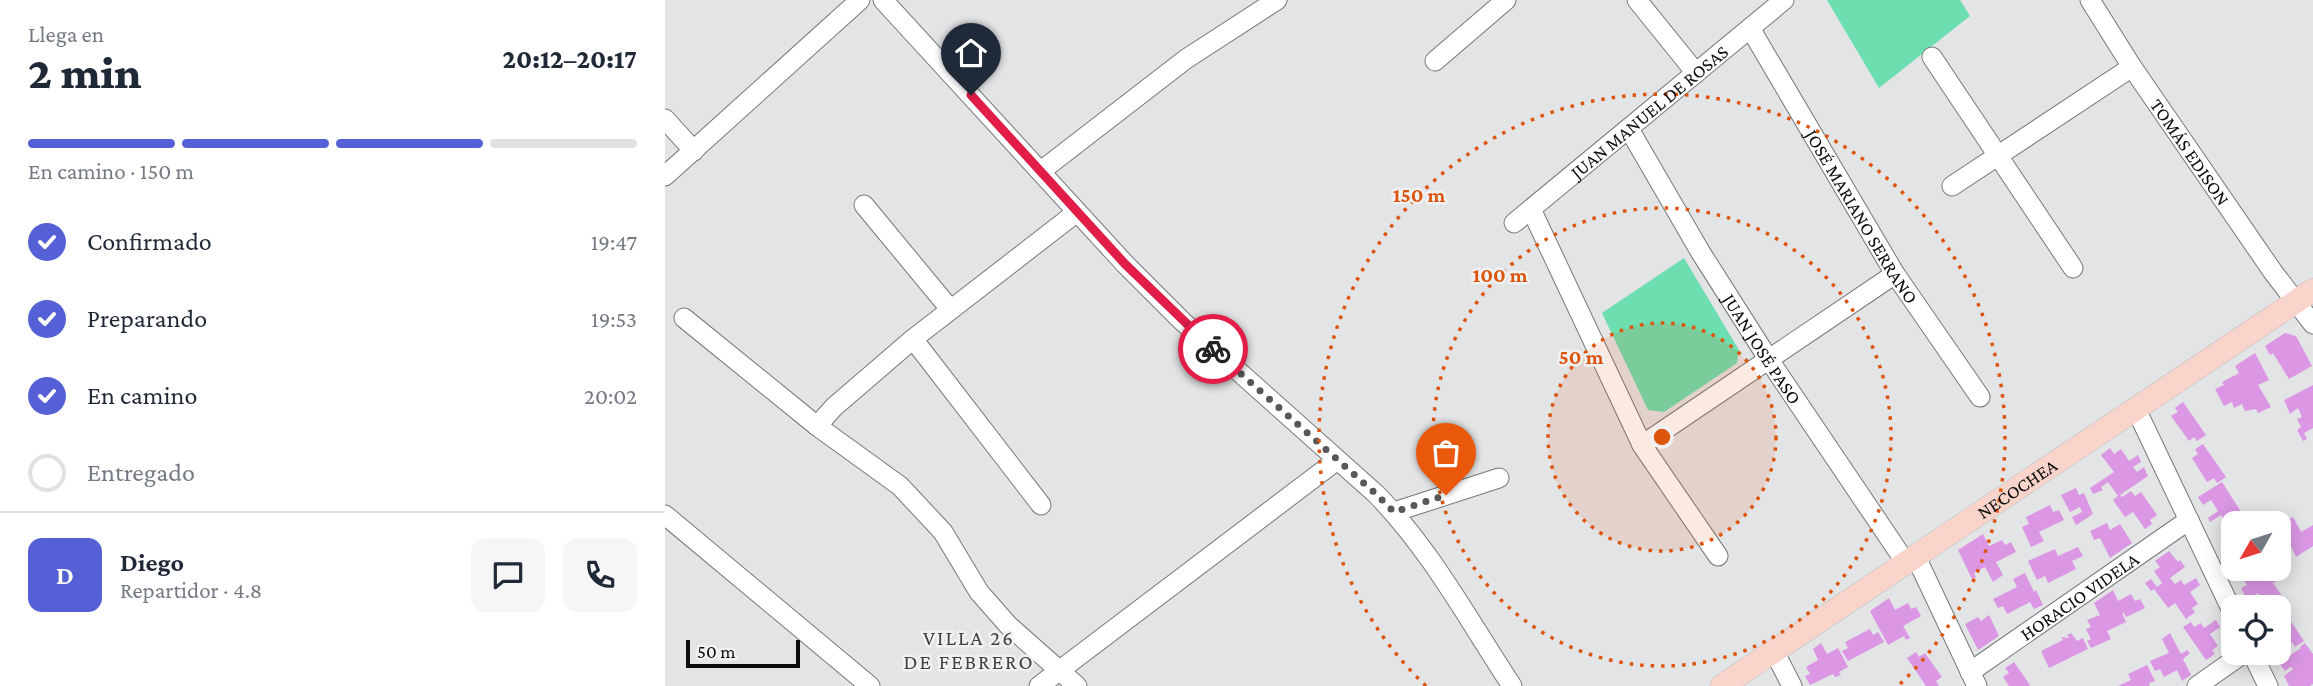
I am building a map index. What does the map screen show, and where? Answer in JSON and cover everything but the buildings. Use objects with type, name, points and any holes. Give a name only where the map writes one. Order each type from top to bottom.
[{"type":"main road","name":"NECOCHEA","points":[[1722,686],[2304,296]]},
{"type":"street","points":[[665,176],[860,0]]},
{"type":"street","points":[[883,0],[1125,264],[1182,321],[1394,512],[1421,547],[1511,686]]},
{"type":"street","points":[[1041,171],[1186,59],[1277,0]]},
{"type":"street","points":[[1435,61],[1506,0]]},
{"type":"street","points":[[1637,0],[1696,73]]},
{"type":"street","name":"JUAN MANUEL DE ROSAS","points":[[1514,223],[1784,0]]},
{"type":"street","name":"TOMÁS EDISON","points":[[2090,0],[2132,67],[2273,272],[2304,296],[2313,324]]},
{"type":"street","name":"JOSÉ MARIANO SERRANO","points":[[1751,29],[1895,274],[1980,397]]},
{"type":"street","points":[[1932,57],[2073,268]]},
{"type":"street","points":[[1952,186],[2132,67]]},
{"type":"street","points":[[665,119],[694,151]]},
{"type":"street","name":"JUAN JOSÉ PASO","points":[[1629,129],[1701,253],[1769,360],[1911,560],[1974,679]]},
{"type":"street","points":[[864,205],[950,309]]},
{"type":"street","points":[[1531,209],[1642,444],[1718,556]]},
{"type":"street","points":[[817,426],[834,407],[913,339],[1077,212]]},
{"type":"street","points":[[1642,444],[1895,274]]},
{"type":"street","points":[[684,318],[817,426],[900,486],[943,531],[979,592],[1008,625],[1077,686]]},
{"type":"street","points":[[913,339],[1041,505]]},
{"type":"street","points":[[2136,409],[2224,595]]},
{"type":"street","points":[[1039,686],[1336,461]]},
{"type":"street","points":[[1394,512],[1499,478]]},
{"type":"street","points":[[665,515],[870,686]]},
{"type":"street","name":"HORACIO VIDELA","points":[[1974,679],[2189,520]]},
{"type":"street","points":[[1774,651],[1792,686]]},
{"type":"street","points":[[2197,686],[2227,665]]},
{"type":"street","points":[[2258,665],[2268,686]]},
{"type":"green space","points":[[1827,0],[1960,0],[1970,16],[1879,88]]},
{"type":"green space","points":[[1684,258],[1739,350],[1737,363],[1664,412],[1648,410],[1602,313]]},
{"type":"way so far","points":[[1213,349],[1394,512],[1446,495]]},
{"type":"district","name":"VILLA 26 DE FEBRERO","points":[[969,650]]},
{"type":"route","points":[[971,95],[1125,264],[1213,349]]}]
